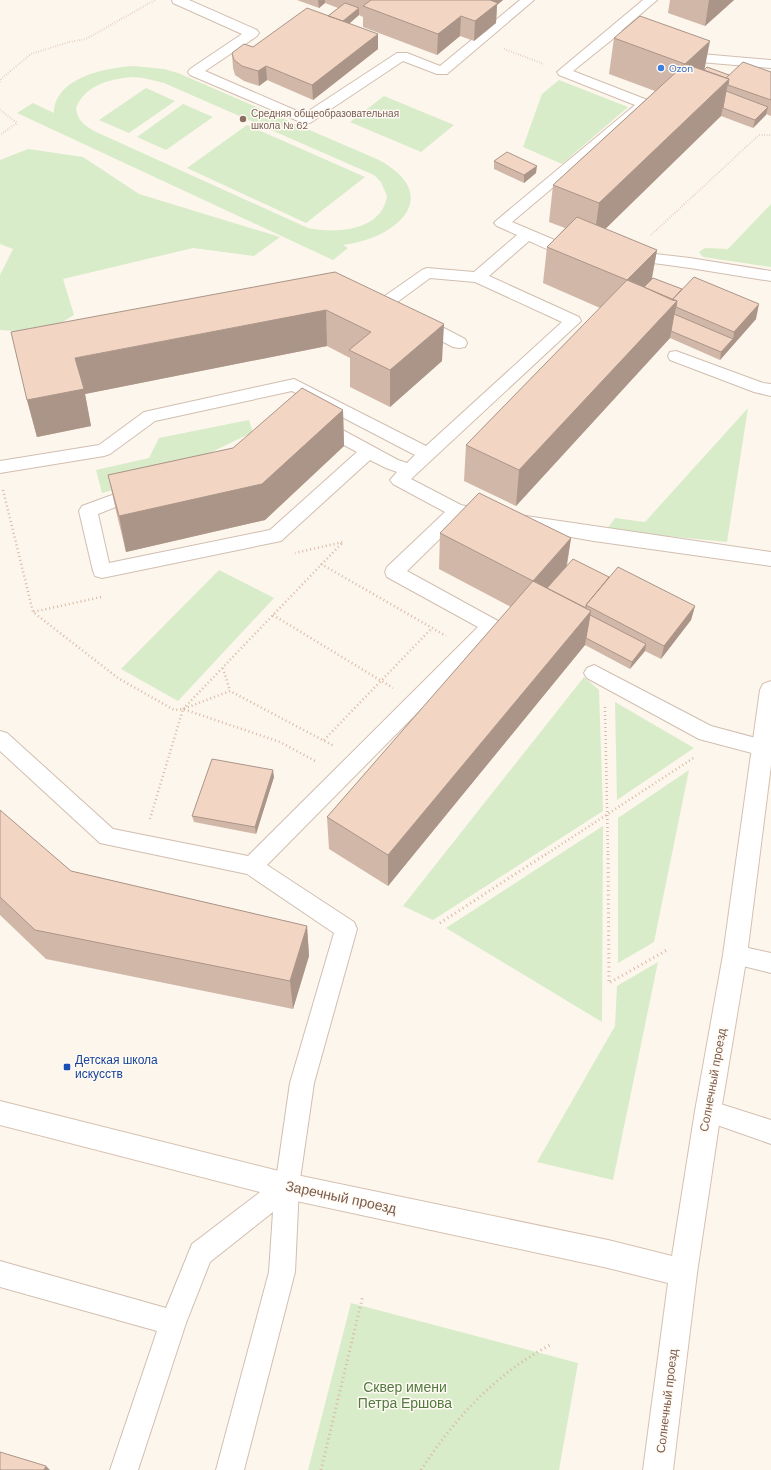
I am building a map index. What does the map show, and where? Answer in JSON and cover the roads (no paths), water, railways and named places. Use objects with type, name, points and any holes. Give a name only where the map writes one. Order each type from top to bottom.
[{"type":"street","name":"Солнечный проезд","points":[[658,1470],[683,1273],[708,1111],[735,955],[766,749],[771,690]]},
{"type":"street","name":"Заречный проезд","points":[[0,1113],[287,1186],[600,1253],[683,1273]]},
{"type":"lane","points":[[178,0],[252,33],[195,72],[305,120],[402,56],[442,71],[528,0]]},
{"type":"lane","points":[[590,252],[561,249],[502,223],[645,104],[564,72],[651,0]]},
{"type":"lane","points":[[611,33],[633,39]]},
{"type":"lane","points":[[670,49],[700,58],[771,64]]},
{"type":"lane","points":[[478,277],[528,234]]},
{"type":"lane","points":[[613,255],[690,263],[771,276]]},
{"type":"lane","points":[[458,343],[385,304],[426,273],[478,277],[573,321],[399,480],[457,511],[594,534],[771,558]]},
{"type":"lane","points":[[676,356],[760,388],[771,390]]},
{"type":"lane","points":[[0,467],[104,450],[150,416],[294,385],[427,454]]},
{"type":"lane","points":[[308,418],[392,464],[410,470]]},
{"type":"lane","points":[[154,486],[88,511],[102,571],[275,536],[369,452]]},
{"type":"lane","points":[[252,866],[491,626],[394,572],[457,511]]},
{"type":"lane","points":[[599,676],[706,733],[766,749]]},
{"type":"lane","points":[[0,739],[107,837],[252,866],[346,929],[302,1083],[287,1186],[282,1272],[230,1470]]},
{"type":"lane","points":[[735,955],[771,963]]},
{"type":"lane","points":[[708,1111],[771,1132]]},
{"type":"lane","points":[[124,1470],[173,1323],[201,1253],[287,1186]]},
{"type":"lane","points":[[0,1274],[173,1323]]},
{"type":"place","name":"Ozon","points":[[661,68]]},
{"type":"place","name":"Средняя общеобразовательная школа № 62","points":[[243,119]]},
{"type":"place","name":"Детская школа искусств","points":[[67,1067]]},
{"type":"park label","name":"Сквер имени Петра Ершова","points":[[405,1396]]}]
